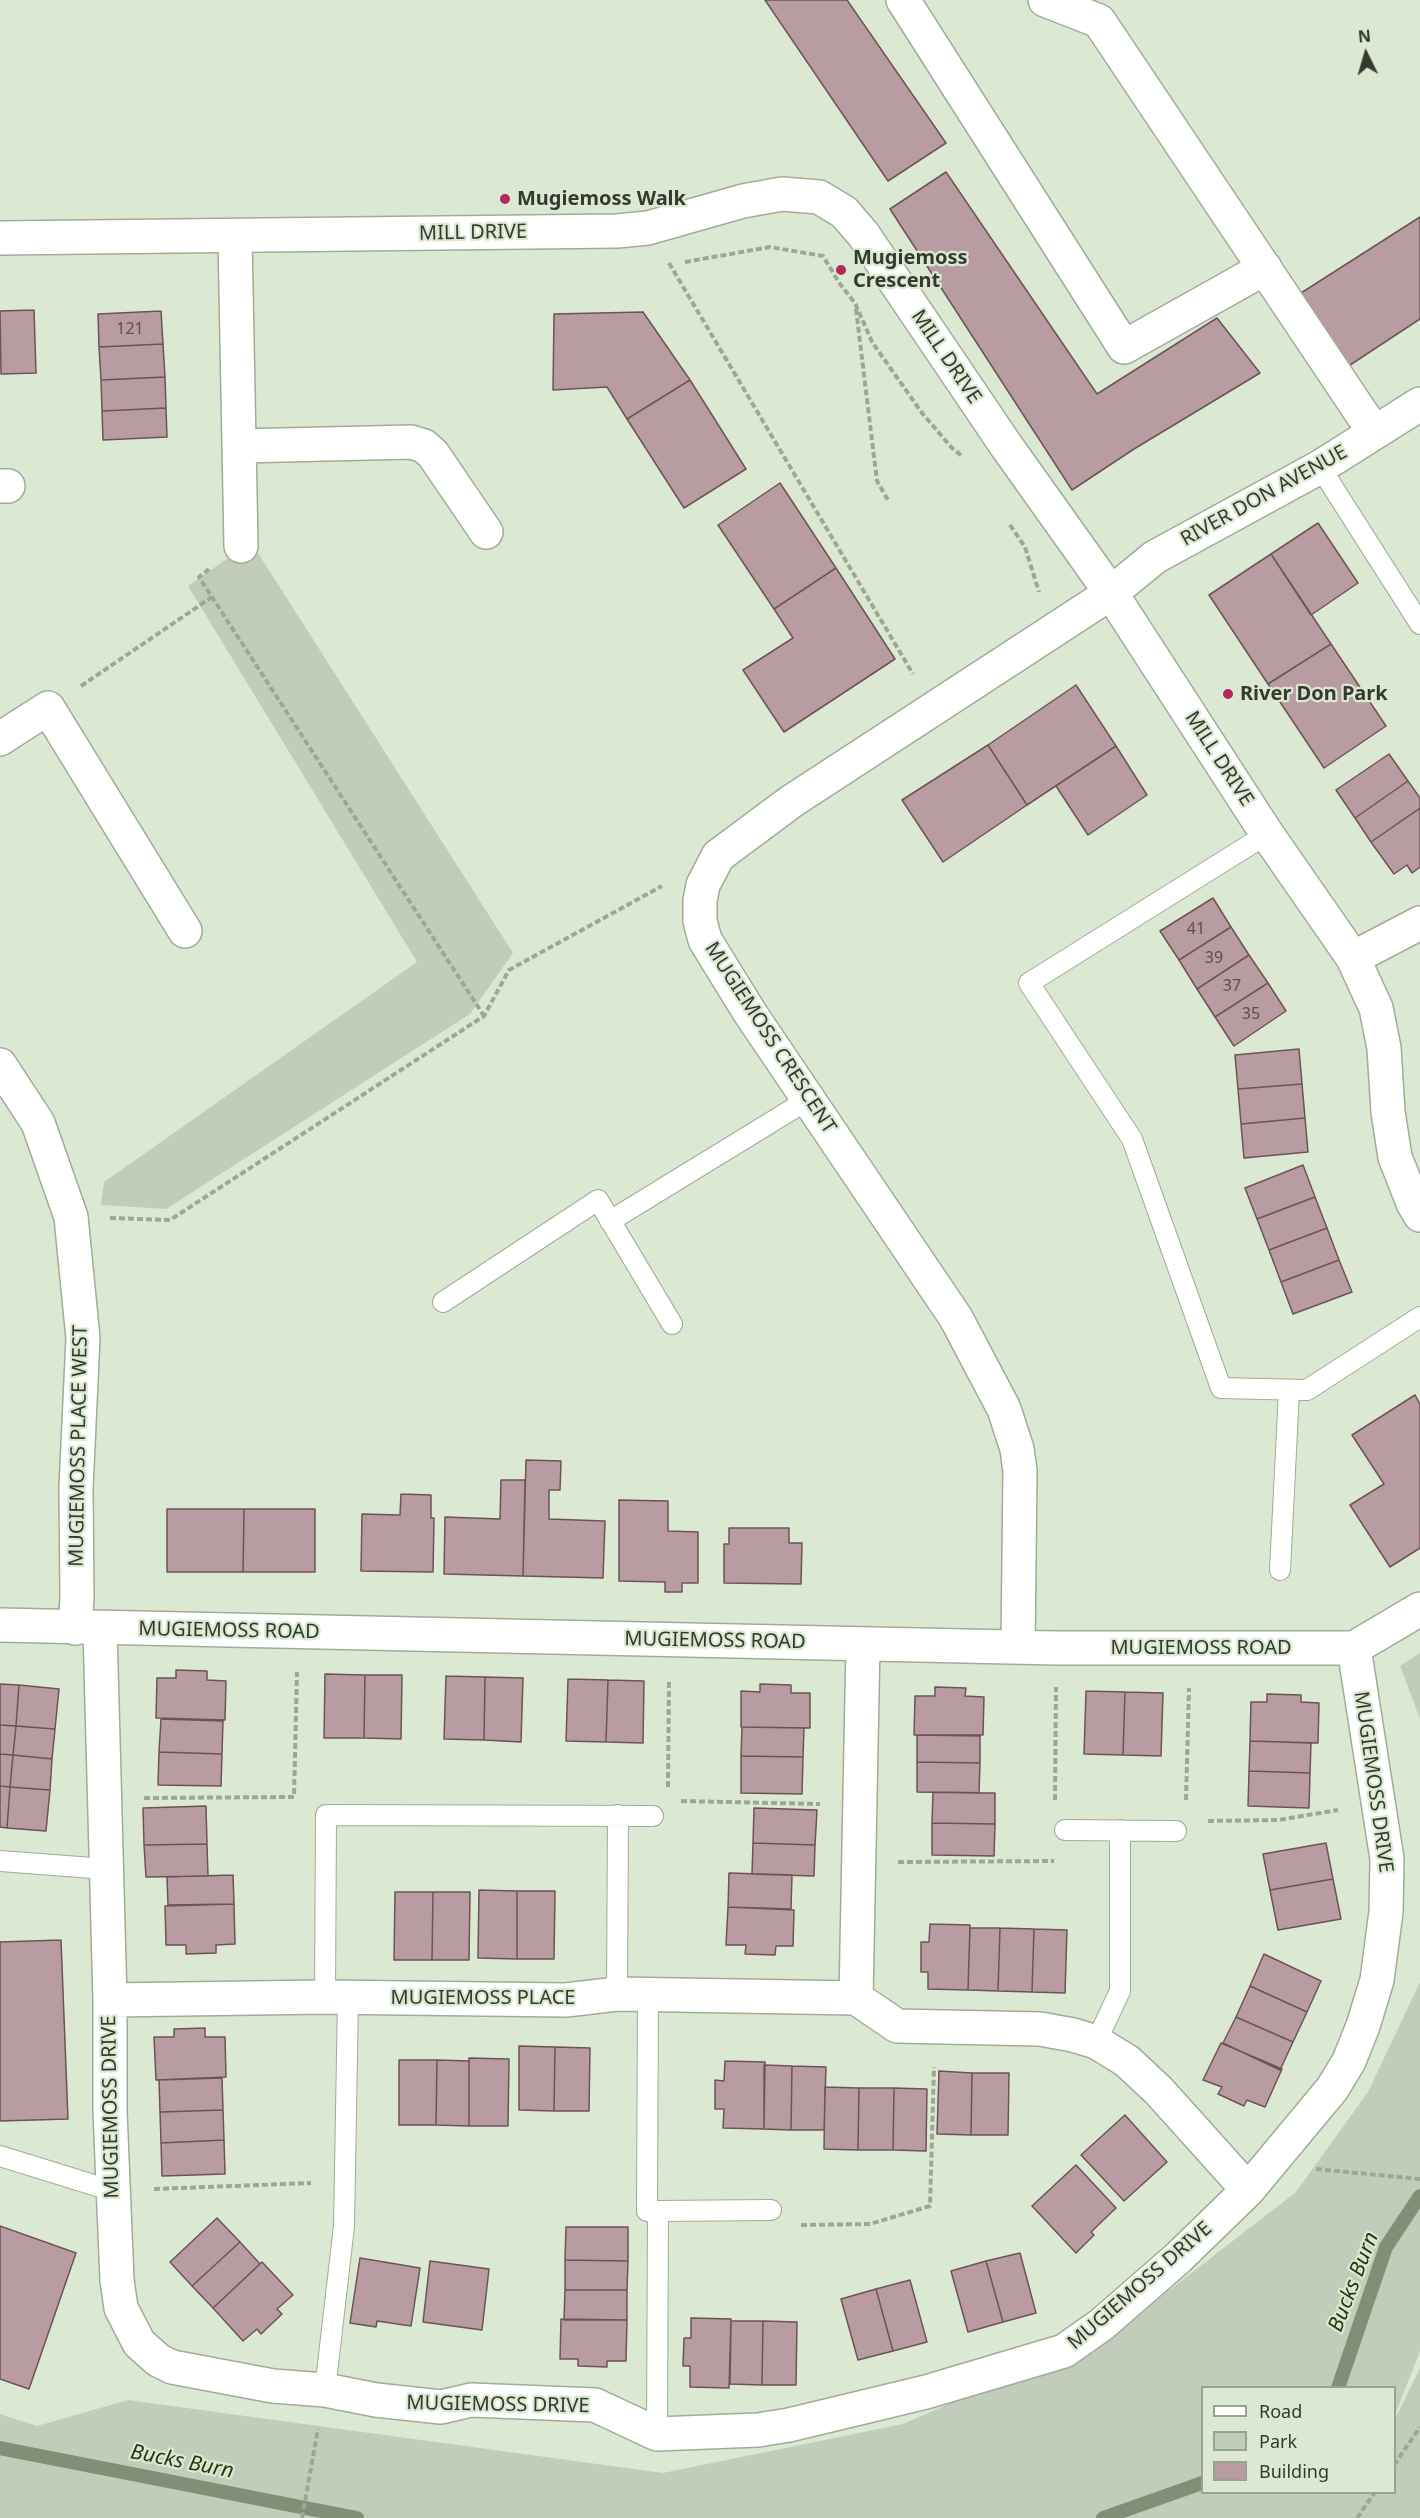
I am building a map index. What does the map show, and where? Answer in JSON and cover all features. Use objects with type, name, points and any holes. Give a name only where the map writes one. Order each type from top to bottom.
[{"type":"street","points":[[903,0],[1124,347],[1265,268]]},
{"type":"street","points":[[1044,0],[1099,21],[1374,432]]},
{"type":"street","name":"MILL DRIVE","points":[[0,238],[617,231],[648,228],[743,201],[782,194],[819,197],[844,212],[863,234],[1005,444],[1111,593],[1267,834],[1353,958],[1376,1008],[1384,1048],[1388,1112],[1395,1157],[1420,1215]]},
{"type":"street","points":[[235,237],[241,546]]},
{"type":"street","name":"RIVER DON AVENUE","points":[[1111,593],[1155,557],[1320,467],[1420,404]]},
{"type":"street","points":[[240,446],[411,442],[424,446],[433,454],[486,532]]},
{"type":"street","name":"MUGIEMOSS CRESCENT","points":[[1018,1647],[1020,1471],[1017,1449],[1004,1409],[956,1318],[705,940],[700,921],[700,901],[703,885],[718,856],[792,801],[1111,593]]},
{"type":"street","points":[[0,739],[48,708],[185,931]]},
{"type":"street","points":[[1353,958],[1420,923]]},
{"type":"street","name":"MUGIEMOSS PLACE WEST","points":[[0,1065],[38,1123],[71,1217],[83,1338],[76,1488],[77,1598],[88,1629]]},
{"type":"street","points":[[1354,1648],[1420,1609]]},
{"type":"street","name":"MUGIEMOSS ROAD","points":[[0,1625],[88,1629],[1056,1648],[1354,1648]]},
{"type":"street","name":"MUGIEMOSS DRIVE","points":[[88,1629],[104,1799],[117,2280],[121,2308],[139,2343],[172,2367],[273,2386],[325,2390],[376,2400],[441,2407],[471,2400],[595,2405],[657,2434],[758,2430],[789,2425],[926,2392],[1064,2351],[1101,2325],[1178,2259],[1248,2190],[1332,2089],[1349,2061],[1377,1980],[1386,1912],[1388,1872],[1354,1648]]},
{"type":"street","points":[[863,1644],[856,1998],[897,2026],[1040,2029],[1095,2042],[1127,2061],[1159,2091],[1248,2190]]},
{"type":"street","name":"MUGIEMOSS PLACE","points":[[110,2000],[336,1997],[566,2000],[632,1994],[856,1998]]},
{"type":"lane","points":[[1320,467],[1420,624]]},
{"type":"lane","points":[[1267,834],[1029,983],[1132,1139],[1221,1388],[1307,1390],[1420,1317]]},
{"type":"lane","points":[[610,1221],[809,1099]]},
{"type":"lane","points":[[443,1302],[597,1200],[672,1323]]},
{"type":"lane","points":[[1280,1570],[1289,1390]]},
{"type":"lane","points":[[325,2390],[345,2226],[345,2182],[326,1815],[653,1816]]},
{"type":"lane","points":[[618,1815],[647,2211],[771,2210]]},
{"type":"lane","points":[[1065,1830],[1176,1831]]},
{"type":"lane","points":[[1095,2042],[1120,1991],[1120,1830]]},
{"type":"lane","points":[[0,1861],[106,1869]]},
{"type":"lane","points":[[0,2156],[113,2191]]},
{"type":"lane","points":[[657,2211],[657,2434]]},
{"type":"path","points":[[933,708],[669,264],[770,247],[823,256],[855,303],[872,342],[922,413],[952,448],[967,460]]},
{"type":"path","points":[[855,303],[877,481],[889,502]]},
{"type":"path","points":[[1007,520],[1025,547],[1039,592],[1060,626]]},
{"type":"path","points":[[241,546],[199,577],[484,1016]]},
{"type":"path","points":[[48,708],[212,597]]},
{"type":"path","points":[[71,1217],[170,1220],[484,1016],[509,970],[666,884]]},
{"type":"path","points":[[104,1799],[294,1797],[297,1633]]},
{"type":"path","points":[[653,1816],[668,1801],[670,1640]]},
{"type":"path","points":[[1055,1807],[1056,1648]]},
{"type":"path","points":[[1186,1809],[1190,1648]]},
{"type":"path","points":[[668,1801],[860,1804]]},
{"type":"path","points":[[1197,1821],[1279,1820],[1379,1802]]},
{"type":"path","points":[[859,1862],[1054,1863],[1054,1852]]},
{"type":"path","points":[[771,2210],[789,2225],[870,2224],[930,2206],[935,2027]]},
{"type":"path","points":[[1341,2172],[1420,2179]]},
{"type":"path","points":[[113,2191],[345,2182]]},
{"type":"path","points":[[1396,2463],[1420,2427]]},
{"type":"path","points":[[302,2518],[317,2431]]},
{"type":"path","points":[[1357,2518],[1374,2494]]},
{"type":"green space","points":[[251,542],[513,953],[470,1014],[166,1209],[101,1205],[104,1182],[417,962],[188,586]]},
{"type":"green space","points":[[1420,1653],[1420,1719],[1400,1666]]},
{"type":"green space","points":[[1420,1982],[1420,2351],[1396,2412],[1396,2386],[1201,2386],[1201,2494],[1396,2494],[1396,2417],[1420,2368],[1420,2518],[0,2518],[0,2414],[37,2426],[128,2400],[663,2473],[903,2424],[1119,2329],[1296,2192],[1368,2092]]},
{"type":"building","points":[[765,0],[847,0],[946,143],[888,181]]},
{"type":"building","points":[[946,172],[1097,394],[1217,318],[1260,373],[1134,449],[1072,490],[890,209]]},
{"type":"building","points":[[1420,217],[1420,319],[1347,367],[1301,293]]},
{"type":"building","points":[[34,310],[36,373],[1,374],[0,311]]},
{"type":"building","points":[[161,311],[163,344],[99,347],[98,314]]},
{"type":"building","points":[[643,312],[690,380],[627,419],[607,387],[553,390],[554,314]]},
{"type":"building","points":[[163,344],[165,377],[101,380],[99,347]]},
{"type":"building","points":[[165,377],[166,408],[102,411],[101,380]]},
{"type":"building","points":[[690,380],[746,469],[684,508],[627,419]]},
{"type":"building","points":[[166,408],[167,437],[103,440],[102,411]]},
{"type":"building","points":[[780,483],[836,568],[774,609],[718,525]]},
{"type":"building","points":[[1318,523],[1358,583],[1311,615],[1271,554]]},
{"type":"building","points":[[1271,554],[1331,644],[1268,684],[1209,595]]},
{"type":"building","points":[[836,568],[895,659],[784,732],[743,670],[793,638],[774,609]]},
{"type":"building","points":[[1331,644],[1386,726],[1324,768],[1268,684]]},
{"type":"building","points":[[1076,685],[1116,746],[1027,805],[988,745]]},
{"type":"building","points":[[988,745],[1027,805],[943,862],[902,800]]},
{"type":"building","points":[[1116,746],[1147,795],[1088,835],[1056,786]]},
{"type":"building","points":[[1389,754],[1408,781],[1355,818],[1336,790]]},
{"type":"building","points":[[1408,781],[1420,798],[1420,808],[1371,842],[1355,818]]},
{"type":"building","points":[[1420,808],[1420,867],[1412,873],[1407,865],[1394,874],[1371,842]]},
{"type":"building","points":[[1213,898],[1231,927],[1179,960],[1160,931]]},
{"type":"building","points":[[1231,927],[1249,955],[1197,989],[1179,960]]},
{"type":"building","points":[[1249,955],[1268,983],[1215,1017],[1197,989]]},
{"type":"building","points":[[1268,983],[1286,1011],[1234,1046],[1215,1017]]},
{"type":"building","points":[[1299,1049],[1302,1084],[1238,1089],[1235,1055]]},
{"type":"building","points":[[1302,1084],[1305,1118],[1241,1124],[1238,1089]]},
{"type":"building","points":[[1305,1118],[1308,1152],[1244,1158],[1241,1124]]},
{"type":"building","points":[[1303,1165],[1315,1197],[1257,1219],[1245,1188]]},
{"type":"building","points":[[1315,1197],[1327,1228],[1269,1250],[1257,1219]]},
{"type":"building","points":[[1327,1228],[1339,1260],[1281,1282],[1269,1250]]},
{"type":"building","points":[[1339,1260],[1352,1292],[1293,1314],[1281,1282]]},
{"type":"building","points":[[1415,1395],[1420,1404],[1420,1548],[1390,1567],[1350,1505],[1384,1484],[1352,1435]]},
{"type":"building","points":[[526,1460],[561,1461],[560,1490],[549,1490],[549,1519],[605,1521],[603,1578],[523,1576]]},
{"type":"building","points":[[501,1480],[525,1480],[523,1576],[444,1574],[445,1517],[500,1519]]},
{"type":"building","points":[[401,1494],[431,1495],[431,1518],[434,1518],[433,1572],[361,1571],[362,1514],[400,1515]]},
{"type":"building","points":[[619,1500],[668,1501],[668,1531],[698,1532],[698,1583],[682,1583],[682,1592],[665,1592],[665,1582],[619,1581]]},
{"type":"building","points":[[167,1509],[244,1509],[243,1572],[167,1572]]},
{"type":"building","points":[[244,1509],[315,1509],[315,1572],[243,1572]]},
{"type":"building","points":[[729,1528],[789,1528],[789,1543],[802,1543],[801,1584],[724,1583],[724,1544],[729,1544]]},
{"type":"building","points":[[176,1670],[207,1671],[207,1680],[226,1681],[225,1720],[156,1718],[157,1678],[176,1678]]},
{"type":"building","points":[[325,1674],[365,1675],[364,1738],[324,1738]]},
{"type":"building","points":[[365,1675],[402,1675],[401,1739],[364,1738]]},
{"type":"building","points":[[446,1676],[485,1677],[484,1740],[444,1739]]},
{"type":"building","points":[[485,1677],[523,1678],[521,1742],[484,1740]]},
{"type":"building","points":[[568,1679],[608,1680],[606,1742],[566,1741]]},
{"type":"building","points":[[608,1680],[644,1681],[643,1743],[606,1742]]},
{"type":"building","points":[[0,1684],[19,1685],[16,1726],[0,1725]]},
{"type":"building","points":[[760,1684],[791,1685],[791,1693],[810,1693],[810,1728],[741,1727],[741,1691],[760,1692]]},
{"type":"building","points":[[19,1685],[59,1689],[55,1729],[16,1726]]},
{"type":"building","points":[[935,1687],[966,1688],[965,1696],[984,1697],[983,1735],[914,1735],[915,1696],[935,1696]]},
{"type":"building","points":[[1086,1691],[1125,1692],[1123,1755],[1084,1754]]},
{"type":"building","points":[[1125,1692],[1163,1693],[1161,1756],[1123,1755]]},
{"type":"building","points":[[1267,1694],[1301,1695],[1301,1702],[1319,1703],[1318,1743],[1250,1741],[1251,1702],[1267,1702]]},
{"type":"building","points":[[161,1719],[223,1721],[222,1754],[159,1752]]},
{"type":"building","points":[[0,1725],[16,1726],[13,1755],[0,1754]]},
{"type":"building","points":[[16,1726],[55,1729],[52,1759],[13,1755]]},
{"type":"building","points":[[742,1727],[804,1728],[803,1757],[741,1756]]},
{"type":"building","points":[[917,1735],[980,1736],[980,1763],[917,1762]]},
{"type":"building","points":[[1250,1741],[1311,1743],[1310,1773],[1249,1771]]},
{"type":"building","points":[[159,1752],[222,1754],[221,1786],[158,1785]]},
{"type":"building","points":[[0,1754],[13,1755],[10,1787],[0,1786]]},
{"type":"building","points":[[13,1755],[52,1759],[50,1790],[10,1787]]},
{"type":"building","points":[[741,1756],[803,1757],[802,1794],[741,1793]]},
{"type":"building","points":[[917,1762],[980,1763],[979,1793],[917,1792]]},
{"type":"building","points":[[1249,1771],[1310,1773],[1309,1808],[1248,1806]]},
{"type":"building","points":[[0,1786],[10,1787],[7,1828],[0,1827]]},
{"type":"building","points":[[10,1787],[50,1790],[46,1831],[7,1828]]},
{"type":"building","points":[[933,1792],[995,1793],[995,1824],[932,1823]]},
{"type":"building","points":[[206,1806],[207,1844],[144,1845],[143,1808]]},
{"type":"building","points":[[754,1808],[817,1810],[815,1845],[753,1843]]},
{"type":"building","points":[[932,1823],[995,1824],[994,1856],[932,1855]]},
{"type":"building","points":[[753,1843],[815,1845],[814,1876],[752,1874]]},
{"type":"building","points":[[1326,1843],[1333,1879],[1270,1890],[1263,1854]]},
{"type":"building","points":[[207,1844],[208,1876],[146,1877],[144,1845]]},
{"type":"building","points":[[729,1873],[792,1875],[791,1909],[728,1907]]},
{"type":"building","points":[[233,1875],[234,1904],[168,1905],[167,1877]]},
{"type":"building","points":[[1333,1879],[1341,1919],[1278,1930],[1270,1890]]},
{"type":"building","points":[[479,1890],[517,1891],[517,1959],[478,1958]]},
{"type":"building","points":[[517,1891],[555,1891],[554,1959],[517,1959]]},
{"type":"building","points":[[395,1892],[433,1892],[432,1960],[394,1960]]},
{"type":"building","points":[[433,1892],[470,1892],[469,1960],[432,1960]]},
{"type":"building","points":[[234,1904],[235,1944],[216,1945],[216,1953],[186,1954],[186,1945],[166,1945],[165,1906]]},
{"type":"building","points":[[728,1907],[794,1910],[793,1946],[776,1946],[775,1955],[745,1954],[746,1945],[726,1945]]},
{"type":"building","points":[[930,1924],[970,1925],[968,1990],[928,1989],[928,1972],[921,1972],[921,1942],[929,1942]]},
{"type":"building","points":[[970,1928],[1000,1928],[998,1991],[968,1990]]},
{"type":"building","points":[[1000,1928],[1034,1929],[1032,1992],[998,1991]]},
{"type":"building","points":[[1034,1929],[1067,1930],[1065,1993],[1032,1992]]},
{"type":"building","points":[[61,1940],[68,2119],[0,2121],[0,1942]]},
{"type":"building","points":[[1264,1954],[1321,1981],[1307,2012],[1250,1986]]},
{"type":"building","points":[[1250,1986],[1307,2012],[1293,2042],[1236,2017]]},
{"type":"building","points":[[1236,2017],[1293,2042],[1280,2070],[1223,2043]]},
{"type":"building","points":[[205,2028],[205,2037],[225,2037],[226,2077],[156,2080],[154,2037],[174,2037],[174,2029]]},
{"type":"building","points":[[1221,2043],[1282,2069],[1265,2107],[1247,2100],[1244,2106],[1218,2094],[1222,2087],[1203,2080]]},
{"type":"building","points":[[519,2046],[555,2047],[554,2111],[519,2110]]},
{"type":"building","points":[[555,2047],[590,2048],[589,2111],[554,2111]]},
{"type":"building","points":[[469,2058],[509,2059],[508,2126],[469,2126]]},
{"type":"building","points":[[399,2060],[437,2060],[436,2125],[399,2125]]},
{"type":"building","points":[[437,2060],[469,2061],[469,2126],[436,2125]]},
{"type":"building","points":[[725,2061],[765,2062],[764,2129],[723,2128],[724,2109],[715,2109],[715,2080],[724,2081]]},
{"type":"building","points":[[764,2065],[792,2066],[791,2130],[764,2129]]},
{"type":"building","points":[[792,2066],[826,2067],[824,2130],[791,2130]]},
{"type":"building","points":[[939,2071],[972,2073],[971,2135],[937,2134]]},
{"type":"building","points":[[972,2073],[1009,2073],[1008,2135],[971,2135]]},
{"type":"building","points":[[222,2078],[223,2110],[160,2112],[159,2080]]},
{"type":"building","points":[[825,2087],[859,2088],[858,2150],[824,2149]]},
{"type":"building","points":[[859,2088],[894,2088],[893,2150],[858,2150]]},
{"type":"building","points":[[894,2088],[927,2089],[926,2151],[893,2150]]},
{"type":"building","points":[[223,2110],[224,2140],[161,2143],[160,2112]]},
{"type":"building","points":[[1125,2115],[1167,2162],[1124,2201],[1081,2155]]},
{"type":"building","points":[[224,2140],[225,2174],[162,2176],[161,2143]]},
{"type":"building","points":[[1076,2165],[1116,2208],[1091,2232],[1094,2235],[1076,2253],[1032,2206]]},
{"type":"building","points":[[217,2218],[240,2242],[192,2286],[170,2262]]},
{"type":"building","points":[[0,2226],[76,2253],[29,2389],[0,2379]]},
{"type":"building","points":[[566,2227],[628,2227],[628,2261],[565,2260]]},
{"type":"building","points":[[240,2242],[260,2264],[213,2308],[192,2286]]},
{"type":"building","points":[[1020,2253],[1036,2313],[1003,2322],[986,2261]]},
{"type":"building","points":[[360,2258],[420,2268],[411,2326],[377,2321],[376,2327],[350,2323]]},
{"type":"building","points":[[565,2260],[628,2261],[627,2290],[565,2290]]},
{"type":"building","points":[[430,2261],[489,2269],[482,2330],[423,2322]]},
{"type":"building","points":[[986,2261],[1003,2322],[968,2332],[951,2271]]},
{"type":"building","points":[[262,2262],[293,2295],[277,2309],[282,2314],[261,2334],[257,2329],[243,2341],[213,2308]]},
{"type":"building","points":[[910,2280],[927,2342],[893,2351],[876,2289]]},
{"type":"building","points":[[876,2289],[893,2351],[858,2360],[841,2299]]},
{"type":"building","points":[[565,2290],[627,2290],[627,2320],[564,2320]]},
{"type":"building","points":[[691,2318],[731,2319],[729,2388],[690,2387],[690,2366],[683,2366],[684,2338],[691,2338]]},
{"type":"building","points":[[561,2319],[627,2320],[626,2361],[607,2361],[607,2367],[578,2366],[578,2359],[560,2359]]},
{"type":"building","points":[[731,2321],[763,2321],[762,2385],[730,2384]]},
{"type":"building","points":[[763,2321],[797,2322],[796,2385],[762,2385]]},
{"type":"waterway","name":"Bucks Burn","points":[[1339,2386],[1386,2247],[1420,2196]]},
{"type":"waterway","name":"Bucks Burn","points":[[0,2448],[357,2518]]},
{"type":"waterway","name":"Bucks Burn","points":[[1103,2518],[1201,2483]]},
{"type":"place","name":"Mugiemoss Walk","points":[[505,199]]},
{"type":"place","name":"Mugiemoss Crescent","points":[[841,270]]},
{"type":"place","name":"River Don Park","points":[[1228,694]]}]
